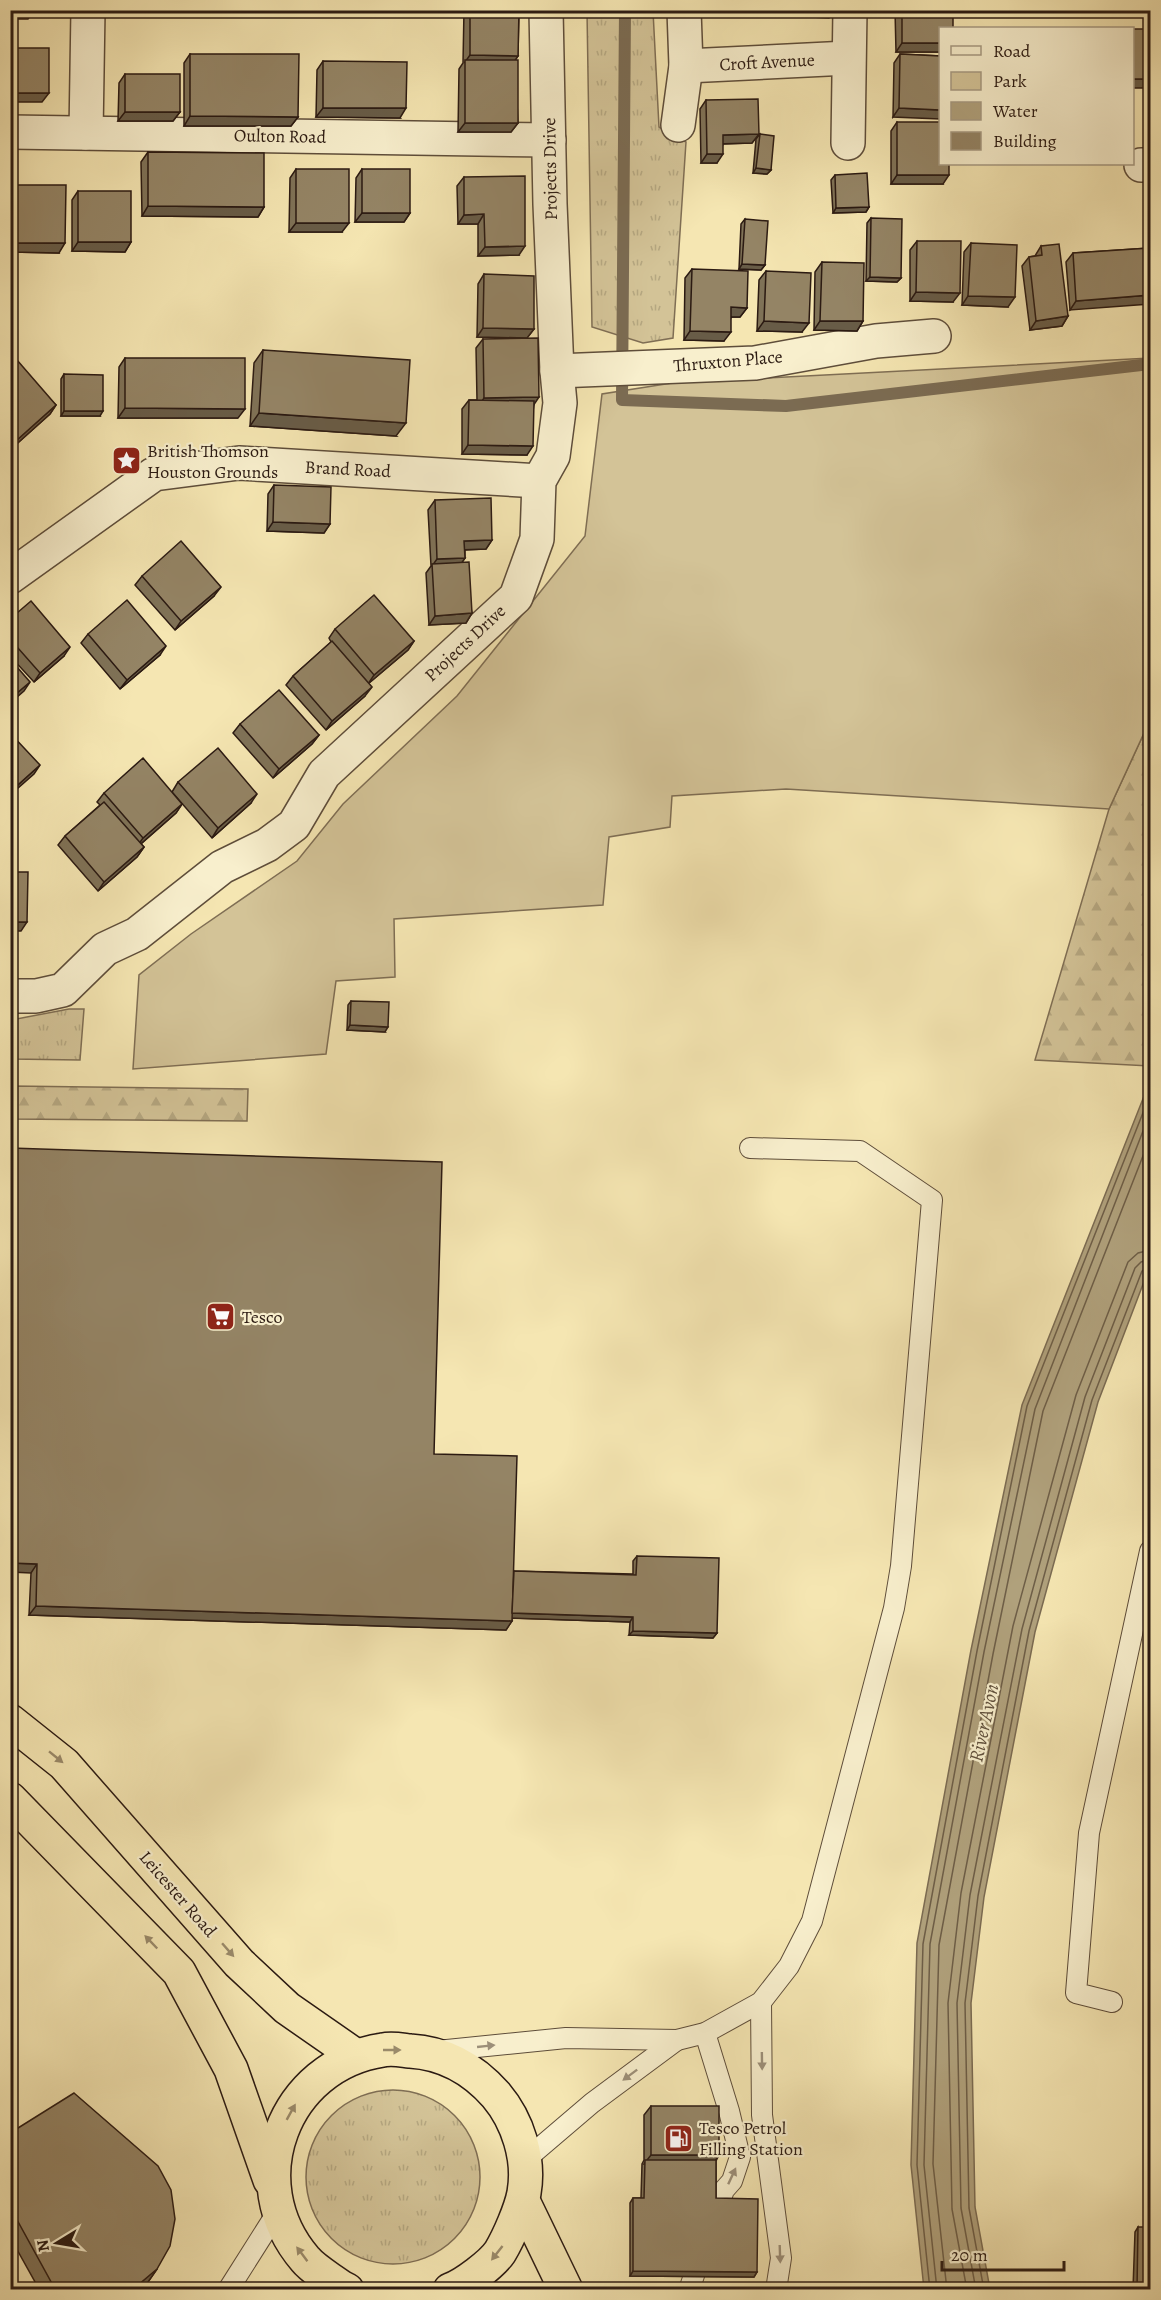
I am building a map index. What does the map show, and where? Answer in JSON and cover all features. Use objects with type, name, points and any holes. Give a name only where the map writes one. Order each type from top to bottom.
[{"type":"highway","name":"Leicester Road","points":[[10,1721],[64,1764],[239,1964],[286,2008],[356,2056]]},
{"type":"highway","points":[[10,1799],[179,1972],[231,2069],[286,2231],[306,2260],[341,2287],[347,2289]]},
{"type":"highway","points":[[275,2200],[275,2156],[281,2130],[300,2097],[323,2075],[356,2056],[385,2049],[428,2052],[455,2062],[482,2079],[504,2105],[518,2133],[525,2161],[526,2181],[523,2201],[499,2253],[463,2285],[450,2289]]},
{"type":"highway","points":[[523,2201],[566,2289]]},
{"type":"street","points":[[86,133],[88,10]]},
{"type":"street","name":"Projects Drive","points":[[10,996],[36,996],[63,990],[105,949],[137,934],[222,867],[267,845],[294,825],[324,774],[516,597],[537,539],[539,481],[553,456],[560,403],[570,371],[549,140],[546,10]]},
{"type":"street","points":[[678,125],[686,66],[684,10]]},
{"type":"street","points":[[848,143],[850,10]]},
{"type":"street","name":"Croft Avenue","points":[[686,66],[848,58]]},
{"type":"street","name":"Oulton Road","points":[[10,132],[549,140]]},
{"type":"street","name":"Thruxton Place","points":[[570,371],[755,363],[876,341],[934,336]]},
{"type":"street","name":"Brand Road","points":[[10,577],[154,474],[239,463],[539,481]]},
{"type":"lane","points":[[428,2052],[566,2038],[677,2040],[705,2033],[761,2002],[789,1966],[812,1921],[894,1608],[901,1566],[933,1200],[860,1151],[750,1149]]},
{"type":"lane","points":[[1112,2002],[1076,1993],[1088,1845],[1150,1551]]},
{"type":"lane","points":[[761,2002],[762,2115],[781,2258],[776,2289]]},
{"type":"lane","points":[[690,2289],[724,2190],[732,2181],[740,2157],[729,2111],[705,2033]]},
{"type":"lane","points":[[525,2161],[592,2103],[677,2040]]},
{"type":"lane","points":[[228,2289],[275,2200]]},
{"type":"green space","points":[[587,11],[653,11],[659,127],[686,142],[673,338],[643,343],[592,327]]},
{"type":"green space","points":[[1150,358],[1150,720],[1109,809],[786,789],[672,796],[670,827],[609,837],[603,905],[394,919],[395,977],[336,981],[326,1054],[133,1069],[139,975],[191,934],[297,861],[343,804],[457,696],[585,536],[602,394],[672,383]]},
{"type":"green space","points":[[1150,720],[1150,1066],[1035,1060],[1109,809]]},
{"type":"green space","points":[[69,1009],[84,1009],[80,1060],[11,1059],[11,1020]]},
{"type":"green space","points":[[11,1086],[248,1089],[247,1121],[11,1119]]},
{"type":"green space","points":[[393,2090],[426,2097],[455,2115],[473,2144],[480,2177],[473,2210],[455,2239],[426,2257],[393,2264],[360,2257],[331,2239],[313,2210],[306,2177],[313,2144],[331,2115],[360,2097]]},
{"type":"water","name":"River Avon","points":[[1150,1081],[1150,1266],[1098,1402],[1035,1632],[984,1897],[971,2003],[975,2207],[990,2289],[924,2289],[911,2165],[917,1943],[971,1650],[1022,1405]]},
{"type":"building","points":[[470,10],[519,10],[518,56],[470,55]]},
{"type":"building","points":[[902,10],[953,10],[953,27],[939,27],[939,43],[902,43]]},
{"type":"building","points":[[1134,29],[1150,29],[1150,79],[1134,79]]},
{"type":"building","points":[[10,48],[49,48],[49,93],[10,93]]},
{"type":"building","points":[[190,54],[299,54],[298,117],[190,116]]},
{"type":"building","points":[[900,54],[939,56],[939,110],[899,108]]},
{"type":"building","points":[[465,60],[518,60],[518,123],[465,123]]},
{"type":"building","points":[[323,61],[407,62],[406,108],[323,108]]},
{"type":"building","points":[[125,74],[180,74],[180,112],[125,112]]},
{"type":"building","points":[[758,99],[759,134],[723,135],[723,154],[707,154],[706,100]]},
{"type":"building","points":[[897,122],[939,122],[939,165],[949,165],[949,175],[897,175]]},
{"type":"building","points":[[760,134],[774,136],[771,170],[756,168]]},
{"type":"building","points":[[148,152],[264,153],[264,207],[148,206]]},
{"type":"building","points":[[296,169],[349,169],[349,223],[296,223]]},
{"type":"building","points":[[362,169],[410,169],[410,213],[362,213]]},
{"type":"building","points":[[867,173],[869,207],[836,208],[835,175]]},
{"type":"building","points":[[525,176],[525,246],[485,247],[484,214],[464,215],[464,177]]},
{"type":"building","points":[[16,185],[66,185],[65,243],[16,243]]},
{"type":"building","points":[[78,191],[131,191],[131,242],[78,242]]},
{"type":"building","points":[[871,218],[902,219],[901,278],[870,277]]},
{"type":"building","points":[[745,219],[768,221],[765,265],[742,264]]},
{"type":"building","points":[[917,241],[961,241],[960,293],[916,292]]},
{"type":"building","points":[[971,243],[1017,245],[1015,297],[968,296]]},
{"type":"building","points":[[1059,244],[1068,316],[1036,321],[1029,257],[1042,255],[1041,246]]},
{"type":"building","points":[[1150,248],[1150,295],[1076,301],[1073,253]]},
{"type":"building","points":[[822,262],[864,263],[863,321],[820,321]]},
{"type":"building","points":[[692,269],[748,271],[747,308],[731,307],[731,332],[690,331]]},
{"type":"building","points":[[766,271],[811,273],[809,323],[764,321]]},
{"type":"building","points":[[484,274],[534,276],[534,329],[483,328]]},
{"type":"building","points":[[538,338],[539,397],[484,398],[483,339]]},
{"type":"building","points":[[263,350],[410,360],[406,423],[259,413]]},
{"type":"building","points":[[125,358],[245,358],[245,409],[125,408]]},
{"type":"building","points":[[17,360],[56,405],[17,440],[10,432],[10,366]]},
{"type":"building","points":[[64,374],[103,375],[103,411],[64,411]]},
{"type":"building","points":[[469,400],[534,401],[533,446],[468,445]]},
{"type":"building","points":[[274,485],[331,487],[330,524],[273,522]]},
{"type":"building","points":[[491,498],[492,540],[464,541],[465,558],[437,559],[435,500]]},
{"type":"building","points":[[181,541],[221,587],[181,621],[142,576]]},
{"type":"building","points":[[469,562],[472,613],[435,616],[432,564]]},
{"type":"building","points":[[374,595],[414,641],[374,675],[335,629]]},
{"type":"building","points":[[127,600],[166,646],[127,680],[88,634]]},
{"type":"building","points":[[31,601],[70,647],[40,673],[10,639],[10,619]]},
{"type":"building","points":[[332,641],[372,687],[332,721],[293,676]]},
{"type":"building","points":[[10,659],[30,682],[10,699]]},
{"type":"building","points":[[279,690],[319,735],[279,769],[240,724]]},
{"type":"building","points":[[10,733],[40,765],[10,792]]},
{"type":"building","points":[[218,748],[257,794],[218,828],[178,782]]},
{"type":"building","points":[[143,758],[182,804],[143,838],[104,793]]},
{"type":"building","points":[[104,802],[144,847],[104,882],[65,836]]},
{"type":"building","points":[[10,872],[28,872],[27,922],[10,922]]},
{"type":"building","points":[[351,1001],[389,1002],[388,1027],[350,1025]]},
{"type":"building","name":"Tesco","points":[[10,1148],[442,1162],[434,1454],[517,1456],[512,1621],[36,1606],[37,1564],[10,1563]]},
{"type":"building","points":[[637,1556],[719,1558],[717,1633],[633,1631],[633,1617],[512,1613],[514,1571],[636,1575]]},
{"type":"building","points":[[74,2093],[158,2166],[171,2190],[175,2219],[170,2246],[157,2269],[138,2285],[129,2289],[55,2289],[10,2207],[10,2133]]},
{"type":"building","points":[[651,2106],[719,2106],[719,2155],[651,2155]]},
{"type":"building","points":[[645,2160],[716,2160],[716,2198],[758,2199],[757,2272],[633,2271],[633,2198],[644,2198]]},
{"type":"building","points":[[1138,2227],[1150,2227],[1150,2289],[1137,2289]]},
{"type":"waterway","points":[[625,10],[622,400],[786,406],[1150,364]]},
{"type":"place","name":"British Thomson Houston Grounds","points":[[126,461]]},
{"type":"place","name":"Tesco","points":[[221,1317]]},
{"type":"place","name":"Tesco Petrol Filling Station","points":[[678,2138]]}]
